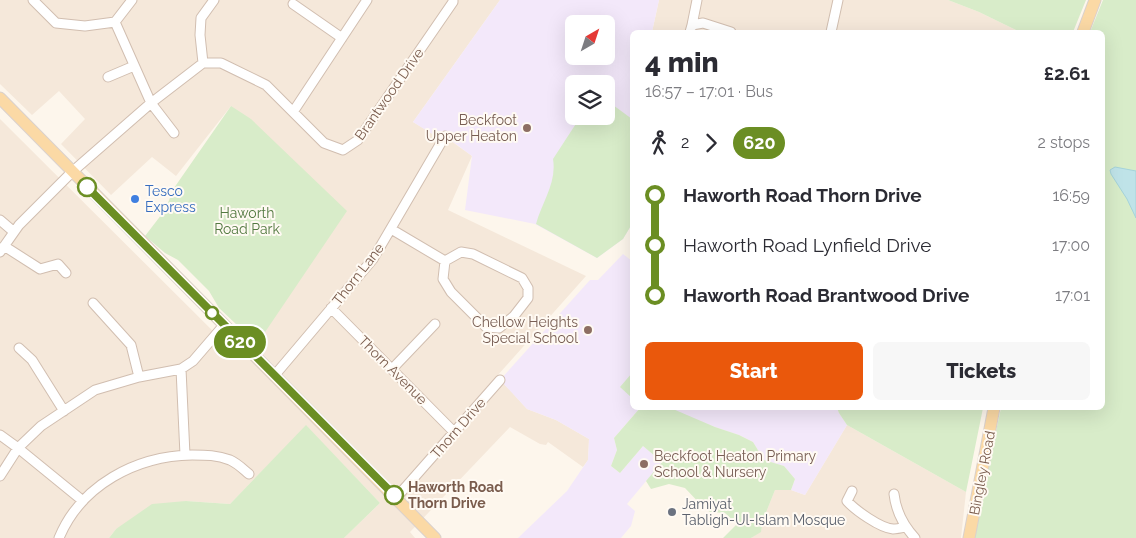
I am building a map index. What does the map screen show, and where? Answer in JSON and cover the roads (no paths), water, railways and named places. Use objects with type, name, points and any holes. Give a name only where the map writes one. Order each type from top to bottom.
[{"type":"main road","points":[[1084,30],[1096,0]]},
{"type":"main road","points":[[0,98],[435,538]]},
{"type":"main road","name":"Bingley Road","points":[[969,538],[994,410]]},
{"type":"street","points":[[33,0],[56,23],[85,26],[115,22],[132,0]]},
{"type":"street","points":[[66,273],[58,264],[40,269],[2,249],[14,232],[72,172],[150,103],[203,63],[200,35],[201,18],[214,0]]},
{"type":"street","points":[[292,112],[367,0]]},
{"type":"street","name":"Brantwood Drive","points":[[203,63],[221,63],[266,85],[324,143],[343,150],[358,140],[453,0]]},
{"type":"street","points":[[691,29],[697,0]]},
{"type":"street","points":[[831,30],[838,0]]},
{"type":"street","points":[[293,4],[342,38]]},
{"type":"street","points":[[115,22],[150,103],[174,133]]},
{"type":"street","points":[[691,29],[703,23],[725,30]]},
{"type":"street","points":[[108,77],[134,66]]},
{"type":"street","name":"Thorn Lane","points":[[274,376],[373,259],[445,136]]},
{"type":"street","points":[[0,220],[14,232]]},
{"type":"street","points":[[391,229],[445,261]]},
{"type":"street","points":[[461,252],[473,254],[522,278],[528,288],[528,298],[514,316],[498,328],[486,327],[451,292],[443,279],[445,261],[461,252]]},
{"type":"street","points":[[93,303],[131,345],[139,377]]},
{"type":"street","name":"Thorn Avenue","points":[[331,308],[454,432]]},
{"type":"street","points":[[392,368],[435,324]]},
{"type":"street","points":[[0,476],[18,448],[41,426],[95,390],[139,377],[181,369],[193,361],[224,325]]},
{"type":"street","points":[[19,348],[32,360],[64,411]]},
{"type":"street","points":[[181,369],[185,455]]},
{"type":"street","name":"Thorn Drive","points":[[396,498],[500,380]]},
{"type":"street","points":[[0,435],[83,501]]},
{"type":"street","points":[[59,538],[64,525],[83,501],[100,485],[128,468],[158,458],[185,455],[214,455],[232,461],[249,474]]},
{"type":"street","points":[[852,491],[847,501],[865,516],[894,530],[905,527]]},
{"type":"street","points":[[894,494],[896,507],[905,527],[916,538]]},
{"type":"water","points":[[1115,167],[1136,171],[1136,218],[1127,199],[1111,174],[1110,170]]},
{"type":"place","name":"Beckfoot Upper Heaton","points":[[527,128]]},
{"type":"place","name":"Tesco Express","points":[[135,199]]},
{"type":"place","name":"Chellow Heights Special School","points":[[588,330]]},
{"type":"place","name":"Beckfoot Heaton Primary School & Nursery","points":[[644,464]]},
{"type":"place","name":"Haworth Road Thorn Drive","points":[[394,495]]},
{"type":"place","name":"Jamiyat Tabligh-Ul-Islam Mosque","points":[[672,512]]},
{"type":"park label","name":"Haworth Road Park","points":[[247,222]]}]
